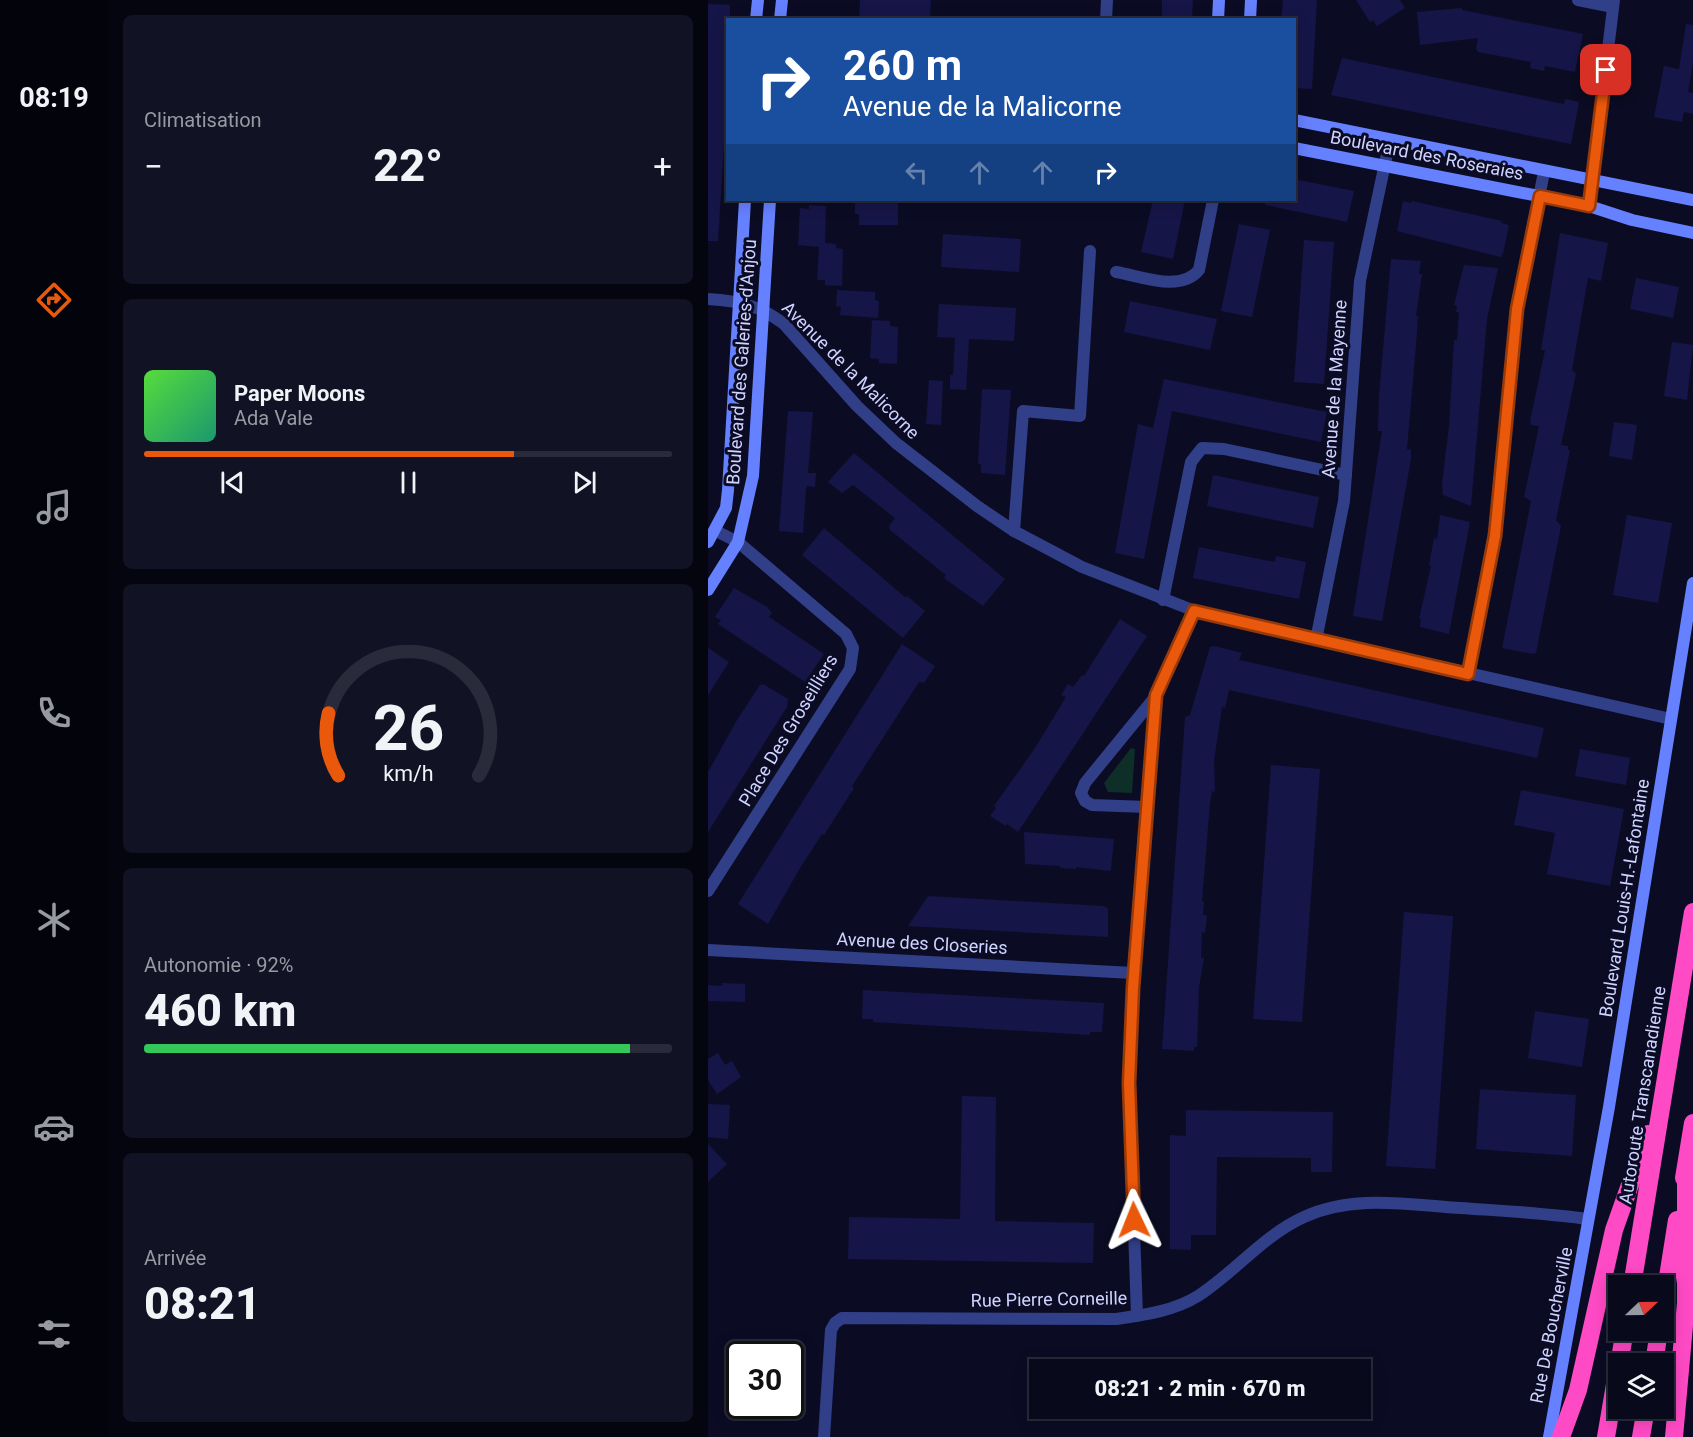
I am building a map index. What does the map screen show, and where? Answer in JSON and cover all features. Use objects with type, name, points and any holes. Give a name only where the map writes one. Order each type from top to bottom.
[{"type":"highway","name":"Autoroute Transcanadienne","points":[[1634,1275],[1693,912]]},
{"type":"highway","points":[[1561,1437],[1578,1390],[1614,1230],[1664,1090]]},
{"type":"highway","points":[[1668,1275],[1693,1123]]},
{"type":"highway","points":[[1674,1437],[1686,1303],[1686,1168]]},
{"type":"highway","points":[[1606,1437],[1609,1419]]},
{"type":"highway","points":[[1641,1437],[1644,1419]]},
{"type":"street","points":[[756,18],[758,0]]},
{"type":"street","points":[[780,18],[782,0]]},
{"type":"street","points":[[1106,18],[1107,0]]},
{"type":"street","points":[[1218,18],[1219,0]]},
{"type":"street","points":[[1250,18],[1251,0]]},
{"type":"street","points":[[1578,0],[1614,3],[1589,206]]},
{"type":"street","name":"Boulevard des Roseraies","points":[[1296,120],[1544,172],[1693,200]]},
{"type":"street","name":"Avenue de la Mayenne","points":[[1316,640],[1344,501],[1359,281],[1390,140]]},
{"type":"street","name":"Boulevard des Roseraies","points":[[1296,148],[1589,206],[1632,220],[1693,232]]},
{"type":"street","points":[[1468,674],[1495,536],[1517,309],[1544,172]]},
{"type":"street","name":"Boulevard des Galeries-d'Anjou","points":[[708,542],[716,531],[726,508],[728,490],[745,201]]},
{"type":"street","name":"Boulevard des Galeries-d'Anjou","points":[[708,590],[738,542],[753,476],[770,201]]},
{"type":"street","points":[[1116,272],[1177,283],[1193,278],[1199,270],[1213,201]]},
{"type":"street","points":[[1014,531],[1023,411],[1080,416],[1090,251]]},
{"type":"street","name":"Avenue de la Malicorne","points":[[708,299],[739,302],[764,309],[784,324],[857,406],[896,443],[977,506],[1014,531],[1082,567],[1194,611],[1671,719]]},
{"type":"street","points":[[1163,600],[1191,462],[1202,448],[1217,448],[1346,475]]},
{"type":"street","name":"Place Des Groseilliers","points":[[708,891],[850,669],[854,655],[846,634],[738,542],[716,531]]},
{"type":"street","name":"Boulevard Louis-H.-Lafontaine","points":[[1588,1219],[1609,1107],[1693,583]]},
{"type":"street","points":[[1147,807],[1092,805],[1085,801],[1082,793],[1085,783],[1156,695],[1194,611]]},
{"type":"street","points":[[1137,1316],[1129,1083],[1133,973],[1156,695]]},
{"type":"street","name":"Avenue des Closeries","points":[[708,950],[1133,973]]},
{"type":"street","name":"Rue Pierre Corneille","points":[[824,1437],[831,1330],[837,1320],[1116,1319],[1168,1309],[1198,1296],[1280,1231],[1303,1217],[1332,1207],[1379,1203],[1588,1219]]},
{"type":"street","name":"Rue De Boucherville","points":[[1549,1437],[1588,1219]]},
{"type":"green space","points":[[1131,748],[1135,749],[1132,793],[1108,792],[1104,783]]},
{"type":"building","points":[[860,0],[931,0],[930,18],[859,18]]},
{"type":"building","points":[[1162,0],[1193,0],[1192,18],[1162,18]]},
{"type":"building","points":[[1283,0],[1317,0],[1312,89],[1296,88],[1296,18],[1281,18]]},
{"type":"building","points":[[1356,0],[1400,0],[1405,8],[1377,26],[1373,20],[1370,22]]},
{"type":"building","points":[[708,4],[730,5],[730,18],[726,18],[726,111],[718,241],[708,241]]},
{"type":"building","points":[[1462,8],[1462,10],[1583,34],[1575,72],[1545,66],[1544,71],[1530,68],[1531,62],[1478,52],[1476,49],[1478,38],[1420,45],[1417,12]]},
{"type":"building","points":[[1686,24],[1693,25],[1693,62],[1688,92],[1693,93],[1693,114],[1684,112],[1682,122],[1654,117],[1664,66],[1679,69]]},
{"type":"building","points":[[1342,58],[1564,104],[1565,99],[1579,102],[1571,144],[1331,95]]},
{"type":"building","points":[[1296,179],[1354,191],[1347,222],[1265,205],[1266,201],[1296,201]]},
{"type":"building","points":[[855,201],[898,201],[898,225],[859,225],[859,214],[855,214]]},
{"type":"building","points":[[1153,201],[1185,201],[1173,259],[1141,252]]},
{"type":"building","points":[[1403,201],[1502,221],[1501,223],[1509,225],[1503,254],[1500,257],[1397,231]]},
{"type":"building","points":[[809,205],[826,206],[825,243],[836,244],[836,248],[843,249],[842,286],[825,285],[825,280],[817,280],[819,247],[798,245],[800,208],[809,209]]},
{"type":"building","points":[[1239,224],[1270,230],[1252,317],[1221,311]]},
{"type":"building","points":[[1560,233],[1608,243],[1601,281],[1588,278],[1572,370],[1576,374],[1561,445],[1568,446],[1570,450],[1556,520],[1561,526],[1536,653],[1533,654],[1502,648],[1531,501],[1524,497],[1539,426],[1531,425],[1530,421],[1545,350],[1541,350]]},
{"type":"building","points":[[943,234],[1021,239],[1019,272],[941,267]]},
{"type":"building","points":[[1304,240],[1334,242],[1324,384],[1294,382]]},
{"type":"building","points":[[1391,259],[1421,261],[1419,274],[1422,274],[1416,316],[1418,316],[1417,333],[1407,449],[1411,450],[1411,459],[1382,621],[1353,616],[1382,431],[1378,431],[1379,395]]},
{"type":"building","points":[[1464,265],[1498,268],[1487,319],[1471,506],[1443,495],[1442,483],[1449,426],[1454,340],[1457,340],[1459,312],[1456,312],[1457,306],[1454,305]]},
{"type":"building","points":[[1636,278],[1679,287],[1673,318],[1630,309]]},
{"type":"building","points":[[837,290],[875,292],[875,300],[879,301],[878,318],[840,315],[841,307],[836,306]]},
{"type":"building","points":[[1130,301],[1217,319],[1210,350],[1124,332]]},
{"type":"building","points":[[939,304],[1016,308],[1014,341],[969,339],[966,390],[950,389],[955,338],[937,337]]},
{"type":"building","points":[[872,320],[890,321],[890,326],[898,327],[897,364],[879,363],[879,359],[870,358]]},
{"type":"building","points":[[1672,342],[1693,345],[1687,400],[1664,396]]},
{"type":"building","points":[[1164,379],[1327,412],[1321,442],[1172,411],[1144,559],[1115,553],[1138,424],[1153,428]]},
{"type":"building","points":[[929,380],[943,381],[941,425],[926,424]]},
{"type":"building","points":[[982,389],[1011,390],[1005,475],[981,473],[981,464],[978,464]]},
{"type":"building","points":[[788,411],[813,412],[808,473],[816,473],[815,487],[807,486],[806,489],[803,533],[779,531]]},
{"type":"building","points":[[1614,422],[1637,425],[1632,460],[1609,456]]},
{"type":"building","points":[[854,453],[1005,579],[983,606],[944,578],[946,575],[890,530],[889,526],[895,518],[853,485],[842,493],[828,482]]},
{"type":"building","points":[[1213,475],[1319,497],[1313,528],[1207,506]]},
{"type":"building","points":[[1440,515],[1470,522],[1449,634],[1420,627],[1421,619],[1419,619],[1431,566],[1429,565],[1434,538],[1437,539]]},
{"type":"building","points":[[1627,515],[1672,523],[1658,603],[1613,595]]},
{"type":"building","points":[[824,528],[906,598],[907,596],[925,611],[903,638],[802,555]]},
{"type":"building","points":[[1199,547],[1275,562],[1276,556],[1306,562],[1299,599],[1193,578]]},
{"type":"building","points":[[734,588],[767,607],[772,613],[769,617],[824,654],[805,682],[718,624],[721,620],[715,617]]},
{"type":"building","points":[[1120,619],[1147,636],[1018,832],[1007,824],[1006,826],[990,816],[996,808],[994,806],[1035,748],[1066,697],[1061,695],[1068,684],[1073,687],[1082,675],[1084,676]]},
{"type":"building","points":[[902,644],[935,666],[924,683],[919,682],[852,786],[854,788],[824,835],[822,834],[800,868],[768,924],[738,904]]},
{"type":"building","points":[[1215,646],[1242,653],[1239,660],[1544,728],[1537,758],[1229,690],[1225,708],[1222,707],[1214,761],[1215,792],[1212,791],[1210,803],[1202,902],[1204,902],[1203,915],[1207,915],[1205,933],[1202,932],[1201,958],[1204,958],[1199,987],[1197,1047],[1194,1047],[1194,1051],[1162,1049],[1185,717],[1190,715],[1210,647]]},
{"type":"building","points":[[708,648],[729,662],[708,695]]},
{"type":"building","points":[[763,684],[788,699],[787,707],[708,832],[708,772],[737,720],[760,685]]},
{"type":"building","points":[[1580,749],[1630,758],[1626,785],[1575,776]]},
{"type":"building","points":[[1271,765],[1320,769],[1302,1022],[1253,1019]]},
{"type":"building","points":[[1521,790],[1624,809],[1610,886],[1547,874],[1555,833],[1514,825]]},
{"type":"building","points":[[1024,832],[1114,839],[1111,869],[1110,871],[1025,864]]},
{"type":"building","points":[[928,896],[1103,906],[1108,908],[1108,937],[908,926]]},
{"type":"building","points":[[1404,912],[1453,916],[1435,1169],[1386,1166]]},
{"type":"building","points":[[722,983],[745,984],[745,1002],[708,1001],[708,985],[722,986]]},
{"type":"building","points":[[863,990],[1104,1003],[1102,1032],[1090,1032],[1090,1035],[873,1022],[873,1019],[862,1019]]},
{"type":"building","points":[[1535,1011],[1589,1019],[1582,1067],[1528,1058]]},
{"type":"building","points":[[718,1053],[725,1065],[732,1061],[741,1077],[717,1094],[708,1080],[708,1059]]},
{"type":"building","points":[[1480,1089],[1576,1095],[1572,1156],[1476,1149]]},
{"type":"building","points":[[962,1096],[996,1097],[995,1221],[1094,1223],[1093,1263],[848,1259],[849,1217],[960,1219]]},
{"type":"building","points":[[708,1104],[730,1105],[728,1139],[708,1137]]},
{"type":"building","points":[[1186,1110],[1333,1112],[1332,1172],[1311,1172],[1311,1158],[1217,1157],[1216,1235],[1191,1235],[1191,1250],[1170,1249],[1170,1135],[1186,1136]]},
{"type":"building","points":[[708,1144],[727,1164],[708,1182]]},
{"type":"route","points":[[1134,1220],[1129,1083],[1133,988],[1156,695],[1194,611],[1468,674],[1495,536],[1517,309],[1540,196],[1589,206],[1606,70]]}]
